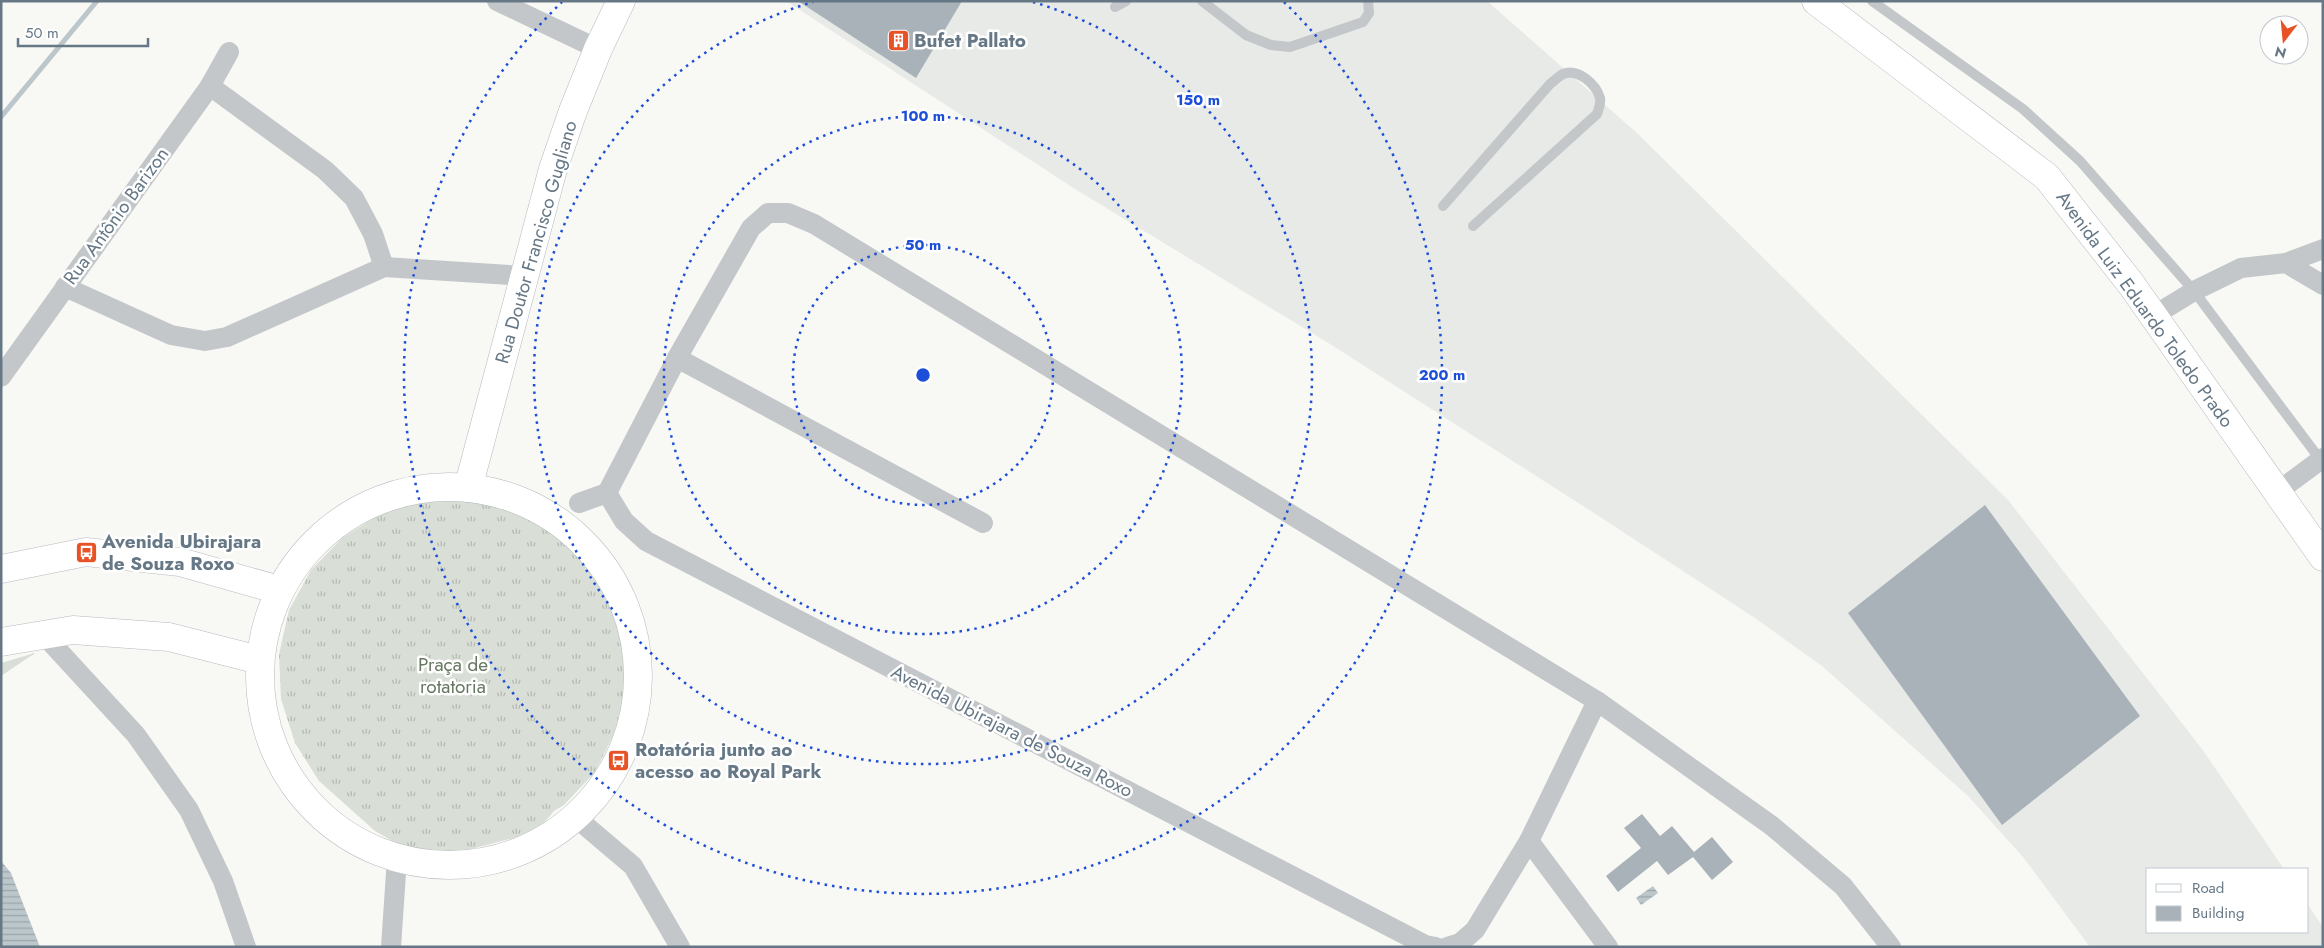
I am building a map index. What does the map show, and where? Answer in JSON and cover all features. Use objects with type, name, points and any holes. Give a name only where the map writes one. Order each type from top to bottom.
[{"type":"main road","name":"Rua Doutor Francisco Gugliano","points":[[468,488],[553,169],[573,111],[598,49],[621,1]]},
{"type":"main road","name":"Avenida Luiz Eduardo Toledo Prado","points":[[1816,1],[2047,177],[2153,316],[2323,558]]},
{"type":"main road","points":[[468,488],[505,496],[540,511],[579,539],[610,576],[630,620],[638,667],[635,715],[619,760],[592,800],[557,832],[535,845],[512,854],[474,864],[435,865],[397,858],[356,841],[321,816],[292,783],[272,745],[267,728],[261,703],[259,660],[263,636],[279,590],[304,553],[338,522],[378,500],[422,489],[468,488]]},
{"type":"main road","points":[[1,569],[86,552],[180,562],[279,590]]},
{"type":"main road","points":[[1,642],[73,630],[169,637],[259,660]]},
{"type":"street","points":[[497,1],[598,49]]},
{"type":"street","name":"Rua Antônio Barizon","points":[[1,378],[210,86],[229,52]]},
{"type":"street","points":[[210,86],[325,170],[354,198],[372,234],[384,267]]},
{"type":"street","points":[[579,503],[607,493],[677,358],[751,228],[768,213],[788,213],[822,229],[1596,701],[1772,826],[1842,886],[1891,947]]},
{"type":"street","points":[[2153,316],[2194,291],[2241,268],[2286,263],[2323,249]]},
{"type":"street","points":[[2286,263],[2323,285]]},
{"type":"street","points":[[65,287],[171,335],[205,341],[227,337],[384,267],[524,276]]},
{"type":"street","points":[[677,358],[984,523]]},
{"type":"street","points":[[2277,492],[2322,461]]},
{"type":"street","name":"Avenida Ubirajara de Souza Roxo","points":[[607,493],[624,521],[646,541],[1425,945],[1436,947]]},
{"type":"street","points":[[44,635],[136,735],[189,810],[223,881],[246,947]]},
{"type":"street","points":[[1447,947],[1460,943],[1474,930],[1529,841],[1596,701]]},
{"type":"street","points":[[574,816],[633,866],[680,947]]},
{"type":"street","points":[[1529,841],[1608,947]]},
{"type":"street","points":[[391,947],[397,858]]},
{"type":"lane","points":[[1115,7],[1126,1]]},
{"type":"lane","points":[[1202,1],[1246,34],[1271,46],[1290,47],[1363,22],[1369,13],[1368,1]]},
{"type":"lane","points":[[1872,1],[2030,116],[2080,161],[2194,291],[2322,461]]},
{"type":"lane","points":[[1443,206],[1550,84],[1563,74],[1575,73],[1585,78],[1600,97],[1597,114],[1473,226]]},
{"type":"shaded area","points":[[786,1],[1487,1],[1637,133],[2008,500],[2202,749],[2283,868],[2146,868],[2146,933],[2309,933],[2309,906],[2323,927],[2323,947],[2090,947],[2023,857],[1968,796],[1822,666],[1755,618],[1330,344],[1075,189]]},
{"type":"shaded area","points":[[1,861],[11,873],[40,947],[1,947]]},
{"type":"shaded area","points":[[1653,886],[1658,893],[1641,905],[1636,898]]},
{"type":"green space","name":"Praça de rotatoria","points":[[469,499],[513,509],[553,530],[587,561],[611,599],[624,643],[626,688],[615,732],[595,772],[564,805],[554,811],[536,832],[449,855],[410,851],[375,831],[319,781],[295,743],[281,699],[279,654],[289,610],[311,570],[342,538],[380,514],[423,501]]},
{"type":"green space","points":[[35,653],[1,676],[1,663]]},
{"type":"building","name":"Bufet Pallato","points":[[798,1],[962,1],[916,78]]},
{"type":"building","points":[[1985,505],[2140,716],[2002,825],[1848,613]]},
{"type":"building","points":[[1642,814],[1660,836],[1672,826],[1694,852],[1712,837],[1733,862],[1712,880],[1693,857],[1668,875],[1657,861],[1618,892],[1606,876],[1641,848],[1624,828]]},
{"type":"waterway","points":[[1,117],[97,1]]},
{"type":"place","name":"Bufet Pallato","points":[[898,40]]},
{"type":"place","name":"Avenida Ubirajara de Souza Roxo","points":[[86,552]]},
{"type":"place","name":"Rotatória junto ao acesso ao Royal Park","points":[[619,760]]}]
